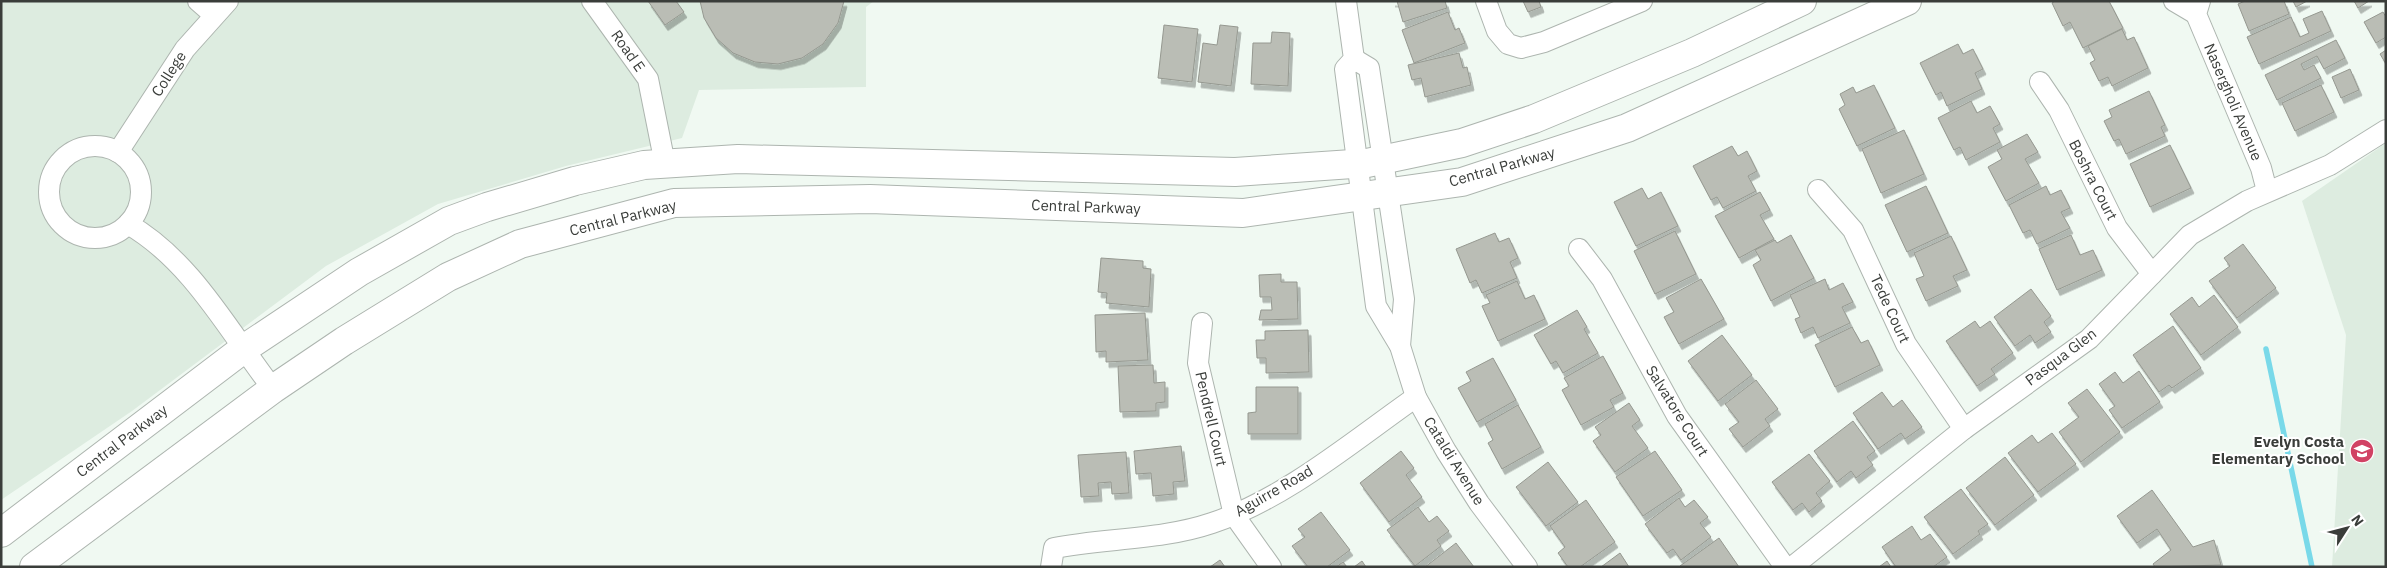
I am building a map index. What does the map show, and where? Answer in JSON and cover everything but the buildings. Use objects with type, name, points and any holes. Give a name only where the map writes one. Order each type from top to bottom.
[{"type":"main road","name":"Central Parkway","points":[[34,567],[273,389],[344,341],[448,277],[520,244],[674,203],[870,199],[1243,213],[1373,180],[1462,143],[1534,119],[1692,53],[1802,1]]},
{"type":"main road","name":"Central Parkway","points":[[1,533],[242,350],[359,272],[449,221],[488,207],[575,181],[644,165],[738,159],[1235,172],[1373,180],[1462,182],[1627,128],[1907,1]]},
{"type":"street","points":[[198,1],[214,16]]},
{"type":"street","name":"College","points":[[118,152],[185,49],[228,1]]},
{"type":"street","name":"Road E","points":[[592,1],[648,79],[665,164]]},
{"type":"street","points":[[1346,1],[1354,59],[1345,69],[1373,180]]},
{"type":"street","points":[[1486,1],[1497,31],[1508,44],[1522,48],[1544,42],[1642,1]]},
{"type":"street","name":"Nasergholi Avenue","points":[[2174,1],[2198,8],[2261,168],[2267,191]]},
{"type":"street","points":[[1354,59],[1369,68],[1373,180]]},
{"type":"street","name":"Boshra Court","points":[[2040,82],[2058,110],[2117,228],[2152,274]]},
{"type":"street","name":"Pasqua Glen","points":[[1792,567],[1964,429],[2089,339],[2190,235],[2267,191],[2330,165],[2386,130]]},
{"type":"street","points":[[91,146],[105,147],[118,152],[136,172],[140,185],[140,199],[136,212],[128,224],[117,232],[105,237],[91,238],[78,235],[66,228],[56,217],[50,205],[48,191],[50,178],[57,165],[72,152],[91,146]]},
{"type":"street","name":"Cataldi Avenue","points":[[1373,180],[1376,306],[1400,346],[1416,397],[1446,451],[1479,503],[1527,567]]},
{"type":"street","name":"Cataldi Avenue","points":[[1373,180],[1404,299],[1400,346]]},
{"type":"street","name":"Tede Court","points":[[1818,190],[1853,230],[1906,344],[1964,429]]},
{"type":"street","points":[[128,224],[150,236],[175,258],[273,389]]},
{"type":"street","name":"Salvatore Court","points":[[1579,249],[1602,279],[1677,416],[1785,567]]},
{"type":"street","name":"Pendrell Court","points":[[1202,323],[1198,363],[1234,515]]},
{"type":"street","name":"Aguirre Road","points":[[1053,557],[1087,542],[1172,532],[1211,524],[1234,515],[1258,504],[1305,474],[1416,397]]},
{"type":"street","points":[[1234,515],[1271,567]]},
{"type":"shaded area","points":[[1,1],[874,1],[866,7],[866,87],[699,90],[682,138],[566,166],[438,204],[326,266],[132,411],[1,500]]},
{"type":"shaded area","name":"Evelyn Costa Elementary School","points":[[2386,143],[2386,567],[2332,567],[2346,335],[2302,201]]},
{"type":"waterway","points":[[2266,349],[2312,567]]},
{"type":"place","name":"Evelyn Costa Elementary School","points":[[2362,451]]}]
